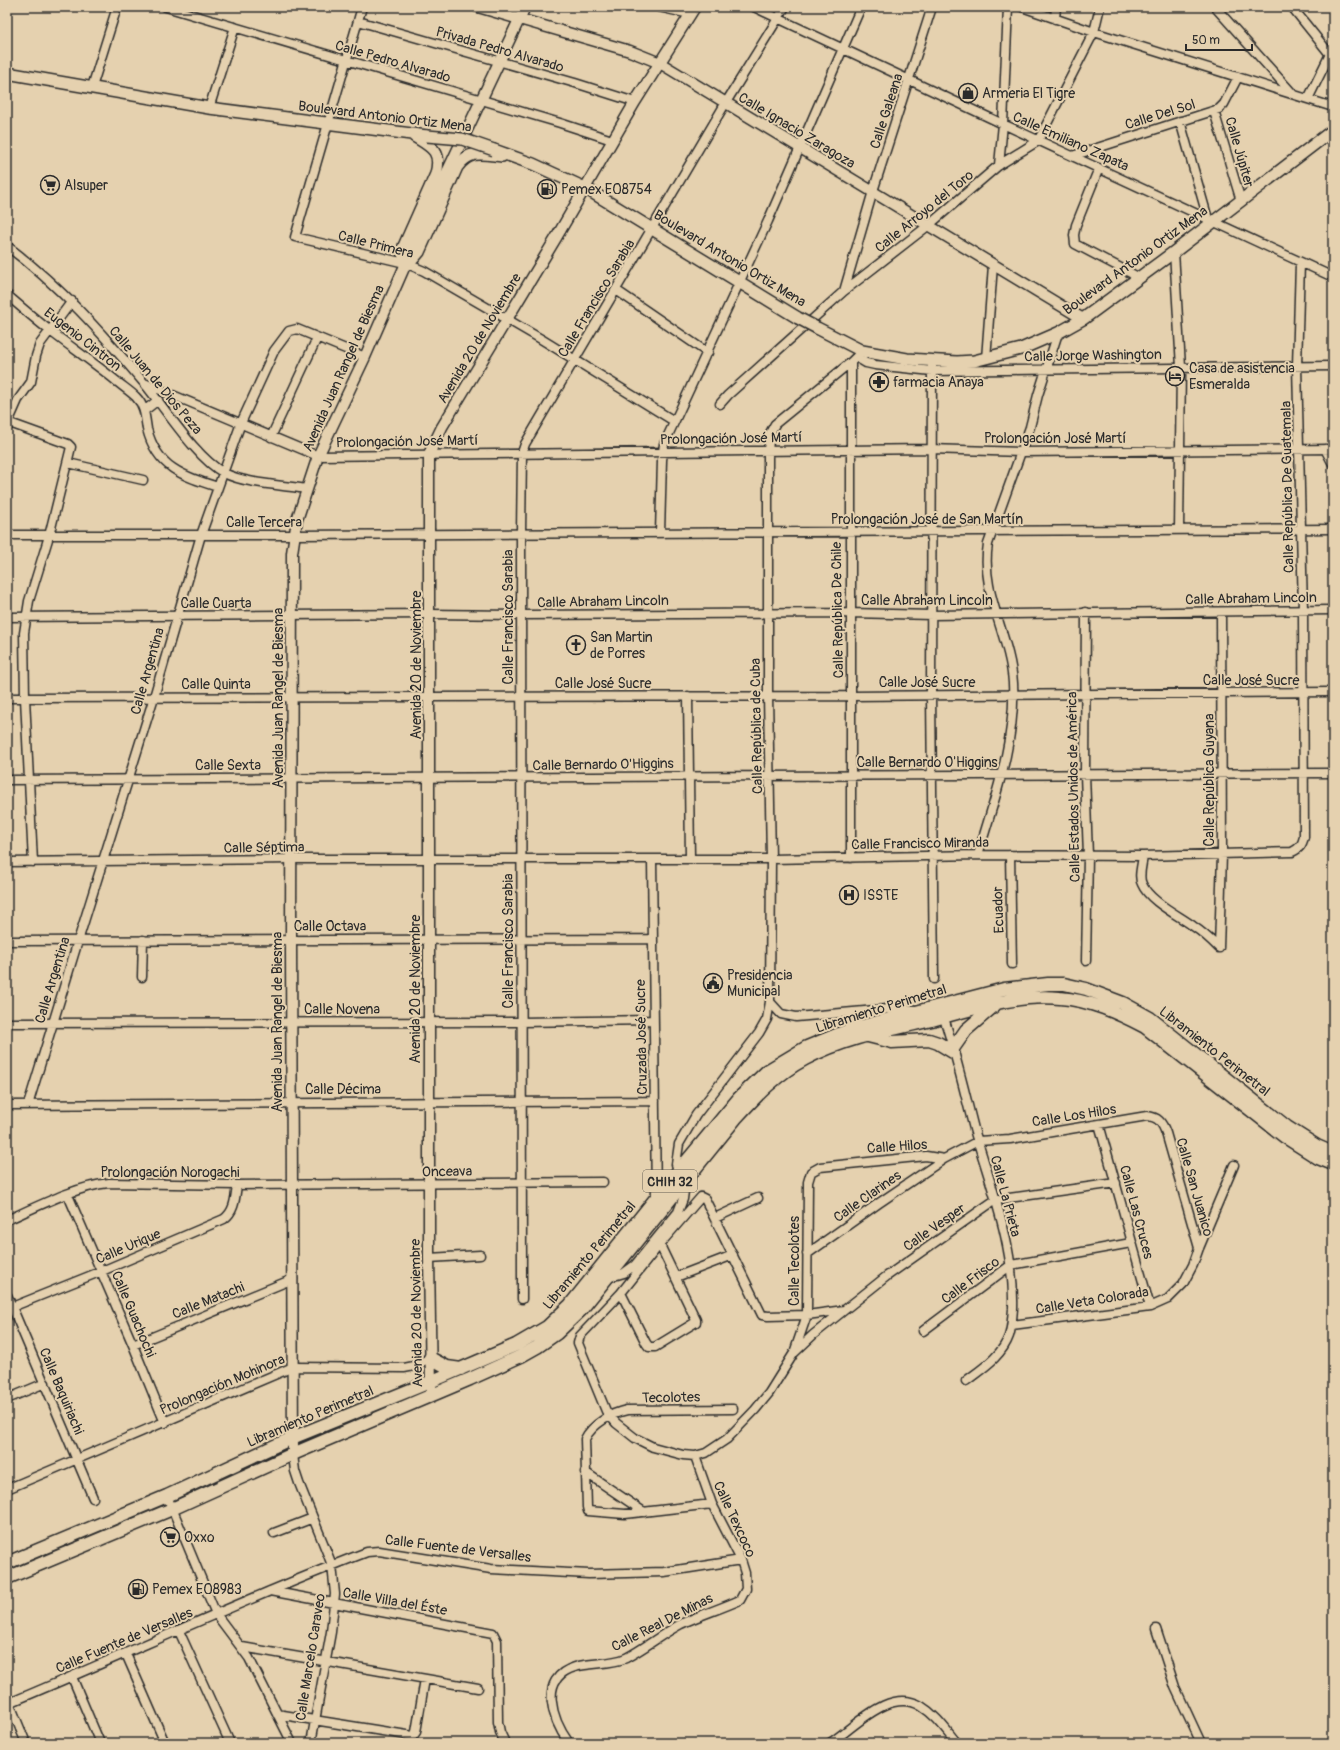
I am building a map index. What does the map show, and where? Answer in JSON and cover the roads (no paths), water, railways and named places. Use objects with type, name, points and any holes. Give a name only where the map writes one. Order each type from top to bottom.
[{"type":"main road","name":"Boulevard Antonio Ortiz Mena","points":[[7,73],[209,108],[414,136],[462,139],[517,157],[585,188],[653,228],[740,283],[817,328],[856,357],[882,356],[932,366],[986,359],[1021,348],[1058,333],[1083,319],[1140,278],[1174,252],[1210,221],[1240,201],[1333,130]]},
{"type":"main road","points":[[414,136],[431,147],[438,158],[438,165],[436,174],[404,246],[403,252],[405,264],[414,259],[419,252],[456,167],[462,160],[469,155],[478,154],[517,157]]},
{"type":"main road","name":"Libramiento Perimetral","points":[[7,1563],[166,1496],[292,1438],[520,1344],[558,1318],[570,1305],[738,1098],[754,1082],[781,1061],[807,1047],[851,1029],[1004,989],[1048,984],[1071,986],[1106,995],[1150,1018],[1287,1127],[1317,1146],[1333,1153]]},
{"type":"main road","name":"Libramiento Perimetral","points":[[7,1578],[431,1396],[537,1347],[568,1323],[607,1278],[736,1118],[774,1079],[822,1050],[867,1036],[997,1003],[1027,998],[1060,998],[1089,1003],[1123,1016],[1145,1027],[1285,1137],[1318,1158],[1333,1164]]},
{"type":"main road","points":[[867,1036],[892,1042],[929,1040],[953,1051],[966,1030],[997,1003]]},
{"type":"main road","points":[[430,1358],[447,1367],[462,1369]]},
{"type":"street","points":[[92,87],[117,7]]},
{"type":"street","name":"Calle Pedro Alvarado","points":[[166,7],[560,123],[612,140]]},
{"type":"street","points":[[327,124],[362,7]]},
{"type":"street","name":"Calle Ignacio Zaragoza","points":[[478,7],[630,51],[660,63],[725,104],[873,191],[992,265],[1083,319]]},
{"type":"street","name":"Avenida Juan Rangel de Biesma","points":[[292,1438],[293,1279],[291,697],[292,553],[294,536],[318,456],[365,357],[405,264],[525,7]]},
{"type":"street","points":[[658,7],[693,11]]},
{"type":"street","name":"Calle Emiliano Zapata","points":[[754,7],[1038,141],[1333,277]]},
{"type":"street","name":"Calle Francisco Sarabia","points":[[522,1299],[522,453],[525,444],[574,360],[725,104],[785,7]]},
{"type":"street","points":[[660,533],[662,452],[674,421],[708,353],[740,283],[844,49],[861,7]]},
{"type":"street","name":"Calle Galeana","points":[[844,291],[873,191],[910,80],[932,7]]},
{"type":"street","points":[[999,165],[1003,124],[1008,7]]},
{"type":"street","points":[[1022,7],[1094,32],[1333,107]]},
{"type":"street","points":[[1055,18],[1056,7]]},
{"type":"street","points":[[1038,141],[1094,32],[1100,7]]},
{"type":"street","points":[[1215,7],[1223,10],[1292,93]]},
{"type":"street","points":[[1292,7],[1332,53],[1308,99]]},
{"type":"street","name":"Avenida 20 de Noviembre","points":[[431,1396],[429,1258],[429,454],[442,427],[585,188],[612,140],[693,11]]},
{"type":"street","name":"Privada Pedro Alvarado","points":[[358,21],[575,83],[635,102]]},
{"type":"street","points":[[209,108],[235,27]]},
{"type":"street","name":"Calle Del Sol","points":[[1072,156],[1214,111],[1224,104],[1238,77]]},
{"type":"street","name":"Calle Júpiter","points":[[1214,111],[1240,201]]},
{"type":"street","points":[[1180,121],[1210,221]]},
{"type":"street","name":"Calle Primera","points":[[327,124],[295,237],[405,264],[424,271],[674,421]]},
{"type":"street","name":"Calle Arroyo del Toro","points":[[720,404],[728,394],[844,291],[929,225],[999,165],[1038,141]]},
{"type":"street","points":[[1099,168],[1076,226],[1074,241],[1077,246],[1140,278]]},
{"type":"street","name":"Calle Juan de Dios Peza","points":[[7,246],[72,301],[144,383],[203,456],[223,472],[248,480],[307,489]]},
{"type":"street","points":[[1174,252],[1180,367],[1179,530]]},
{"type":"street","name":"Calle República De Guatemala","points":[[1300,263],[1297,366],[1303,610],[1304,830]]},
{"type":"street","points":[[986,359],[992,265]]},
{"type":"street","points":[[616,290],[708,353]]},
{"type":"street","name":"Eugenio Cintron","points":[[7,295],[49,330],[77,350],[136,397],[144,411],[154,449],[164,462],[180,473],[218,487]]},
{"type":"street","points":[[33,862],[25,698],[25,617],[49,536],[71,447],[68,444],[7,423],[18,400],[32,382],[38,349],[49,330],[72,301]]},
{"type":"street","name":"Calle Argentina","points":[[28,1105],[154,697],[201,536],[241,423],[274,351],[286,334],[295,329],[365,357]]},
{"type":"street","points":[[978,855],[1001,775],[1010,729],[1013,695],[1010,664],[995,613],[987,572],[986,557],[993,532],[1022,452],[1058,333]]},
{"type":"street","points":[[271,437],[317,338]]},
{"type":"street","name":"Calle República de Cuba","points":[[677,1173],[676,1154],[685,1132],[696,1115],[759,1034],[767,1019],[770,1002],[771,859],[768,695],[768,450],[770,433],[775,424],[856,357]]},
{"type":"street","name":"Calle República De Chile","points":[[851,858],[850,450],[856,357]]},
{"type":"street","points":[[932,366],[931,774],[934,979]]},
{"type":"street","name":"Calle Jorge Washington","points":[[932,366],[1046,369],[1333,366]]},
{"type":"street","name":"Prolongación José Martí","points":[[144,383],[318,456],[768,450],[931,449],[1022,452],[1329,449]]},
{"type":"street","points":[[144,411],[158,400]]},
{"type":"street","points":[[1329,449],[1333,464]]},
{"type":"street","points":[[68,463],[143,480]]},
{"type":"street","name":"Prolongación José de San Martín","points":[[521,534],[1333,529]]},
{"type":"street","name":"Calle Tercera","points":[[7,535],[294,536],[521,534]]},
{"type":"street","name":"Calle Abraham Lincoln","points":[[521,615],[851,613],[932,615],[995,613],[1333,610]]},
{"type":"street","name":"Calle Estados Unidos de América","points":[[1086,612],[1085,774],[1088,856],[1086,961]]},
{"type":"street","name":"Calle República Guyana","points":[[1143,856],[1140,878],[1141,884],[1145,890],[1160,903],[1206,935],[1219,948],[1222,855],[1221,612]]},
{"type":"street","name":"Calle Cuarta","points":[[7,617],[429,614],[521,615]]},
{"type":"street","name":"Calle José Sucre","points":[[522,696],[851,696],[1333,692]]},
{"type":"street","name":"Calle Quinta","points":[[7,698],[522,696]]},
{"type":"street","points":[[688,696],[690,859]]},
{"type":"street","name":"Calle Bernardo O'Higgins","points":[[522,777],[1333,773]]},
{"type":"street","name":"Calle Sexta","points":[[7,780],[522,777]]},
{"type":"street","name":"Calle Francisco Miranda","points":[[521,858],[771,859],[978,855],[1222,855],[1292,852],[1301,847],[1304,837],[1304,830]]},
{"type":"street","name":"Ecuador","points":[[1010,855],[1012,964]]},
{"type":"street","name":"Calle Séptima","points":[[7,862],[521,858]]},
{"type":"street","name":"Cruzada José Sucre","points":[[652,858],[653,1020],[656,1198],[658,1215]]},
{"type":"street","name":"Calle Octava","points":[[7,941],[653,939]]},
{"type":"street","points":[[142,978],[143,940]]},
{"type":"street","points":[[770,1002],[781,1014],[796,1017],[899,1008],[919,1011]]},
{"type":"street","name":"Calle La Prieta","points":[[939,1005],[995,1200],[1011,1266],[1013,1295],[1012,1325],[1004,1347],[987,1365],[966,1381]]},
{"type":"street","name":"Calle Novena","points":[[7,1023],[521,1022],[653,1020]]},
{"type":"street","name":"Calle Décima","points":[[7,1105],[655,1101]]},
{"type":"street","name":"Calle Los Hilos","points":[[978,1141],[1010,1139],[1147,1116],[1156,1117],[1161,1122],[1166,1133]]},
{"type":"street","name":"Calle Las Cruces","points":[[1099,1124],[1131,1243],[1150,1306]]},
{"type":"street","name":"Calle San Juanico","points":[[1166,1133],[1198,1248]]},
{"type":"street","name":"Calle Hilos","points":[[813,1170],[828,1165],[926,1156],[944,1160],[978,1141]]},
{"type":"street","name":"Calle Clarines","points":[[807,1254],[879,1203],[944,1160]]},
{"type":"street","name":"Calle Veta Colorada","points":[[1012,1325],[1150,1306],[1168,1299],[1183,1284],[1193,1265],[1198,1248],[1234,1165]]},
{"type":"street","name":"Calle Tecolotes","points":[[794,1353],[807,1315],[808,1182],[809,1176],[813,1170]]},
{"type":"street","points":[[677,1173],[684,1191],[681,1206],[678,1212],[621,1293],[580,1336],[578,1340],[578,1346],[610,1416],[635,1438],[653,1447],[671,1453],[695,1456],[706,1453],[727,1440],[769,1393],[794,1353]]},
{"type":"street","name":"Onceava","points":[[292,1185],[603,1182]]},
{"type":"street","name":"Prolongación Norogachi","points":[[7,1220],[68,1194],[92,1186],[109,1183],[292,1185]]},
{"type":"street","name":"Calle Vesper","points":[[794,1353],[813,1335],[887,1276],[995,1200],[1116,1183]]},
{"type":"street","name":"Calle Urique","points":[[10,1308],[224,1219],[230,1215],[233,1209],[238,1185]]},
{"type":"street","name":"Calle Guachochi","points":[[68,1194],[102,1271],[165,1423]]},
{"type":"street","points":[[607,1278],[630,1270],[702,1196],[715,1218],[762,1315],[807,1315],[844,1310]]},
{"type":"street","points":[[715,1218],[758,1198]]},
{"type":"street","points":[[621,1293],[646,1343],[650,1347],[655,1347],[697,1321],[658,1241]]},
{"type":"street","name":"Calle Frisco","points":[[923,1331],[1011,1266],[1131,1243]]},
{"type":"street","points":[[676,1277],[732,1255]]},
{"type":"street","points":[[429,1258],[480,1256]]},
{"type":"street","name":"Calle Matachi","points":[[133,1345],[293,1279]]},
{"type":"street","name":"Calle Baquiriachi","points":[[7,1295],[10,1308],[45,1383],[93,1498]]},
{"type":"street","name":"Prolongación Mohinora","points":[[7,1489],[165,1423],[293,1367],[404,1368],[414,1366],[430,1358]]},
{"type":"street","points":[[7,1399],[45,1383]]},
{"type":"street","name":"Tecolotes","points":[[610,1416],[617,1412],[627,1410],[733,1409]]},
{"type":"street","points":[[610,1416],[592,1430],[586,1439],[588,1511],[625,1514],[712,1504]]},
{"type":"street","name":"Calle Marcelo Caraveo","points":[[292,1438],[295,1471],[332,1565],[335,1586],[335,1603],[326,1662],[310,1743]]},
{"type":"street","name":"Calle Texcoco","points":[[695,1456],[712,1504],[741,1560],[746,1582],[745,1594]]},
{"type":"street","points":[[586,1472],[644,1512]]},
{"type":"street","points":[[166,1496],[216,1614],[242,1647],[292,1743]]},
{"type":"street","points":[[274,1533],[313,1518]]},
{"type":"street","name":"Calle Fuente de Versalles","points":[[8,1700],[72,1677],[269,1591],[332,1565],[373,1551],[492,1569],[589,1574],[664,1572],[741,1560]]},
{"type":"street","name":"Calle Villa del Éste","points":[[269,1591],[493,1633],[497,1641],[498,1722],[500,1732],[505,1743]]},
{"type":"street","name":"Calle Real De Minas","points":[[569,1743],[556,1722],[551,1694],[556,1682],[565,1672],[575,1667],[608,1663],[624,1659],[694,1617],[740,1600],[745,1594]]},
{"type":"street","points":[[1156,1629],[1175,1687],[1200,1743]]},
{"type":"street","points":[[179,1631],[230,1743]]},
{"type":"street","points":[[242,1647],[478,1688]]},
{"type":"street","points":[[126,1654],[165,1743]]},
{"type":"street","points":[[72,1677],[100,1743]]},
{"type":"street","points":[[277,1714],[411,1736],[415,1734],[425,1679]]},
{"type":"street","points":[[8,1700],[26,1743]]},
{"type":"street","points":[[830,1743],[880,1707],[892,1702],[904,1701],[920,1706],[931,1714],[957,1743]]},
{"type":"place","name":"Armeria El Tigre","points":[[968,93]]},
{"type":"place","name":"Alsuper","points":[[50,185]]},
{"type":"place","name":"Pemex E08754","points":[[547,189]]},
{"type":"place","name":"Casa de asistencia Esmeralda","points":[[1175,376]]},
{"type":"place","name":"farmacia Anaya","points":[[879,382]]},
{"type":"place","name":"San Martin de Porres","points":[[576,645]]},
{"type":"place","name":"ISSTE","points":[[849,895]]},
{"type":"place","name":"Presidencia Municipal","points":[[713,983]]},
{"type":"place","name":"Oxxo","points":[[170,1537]]},
{"type":"place","name":"Pemex E08983","points":[[138,1589]]}]
